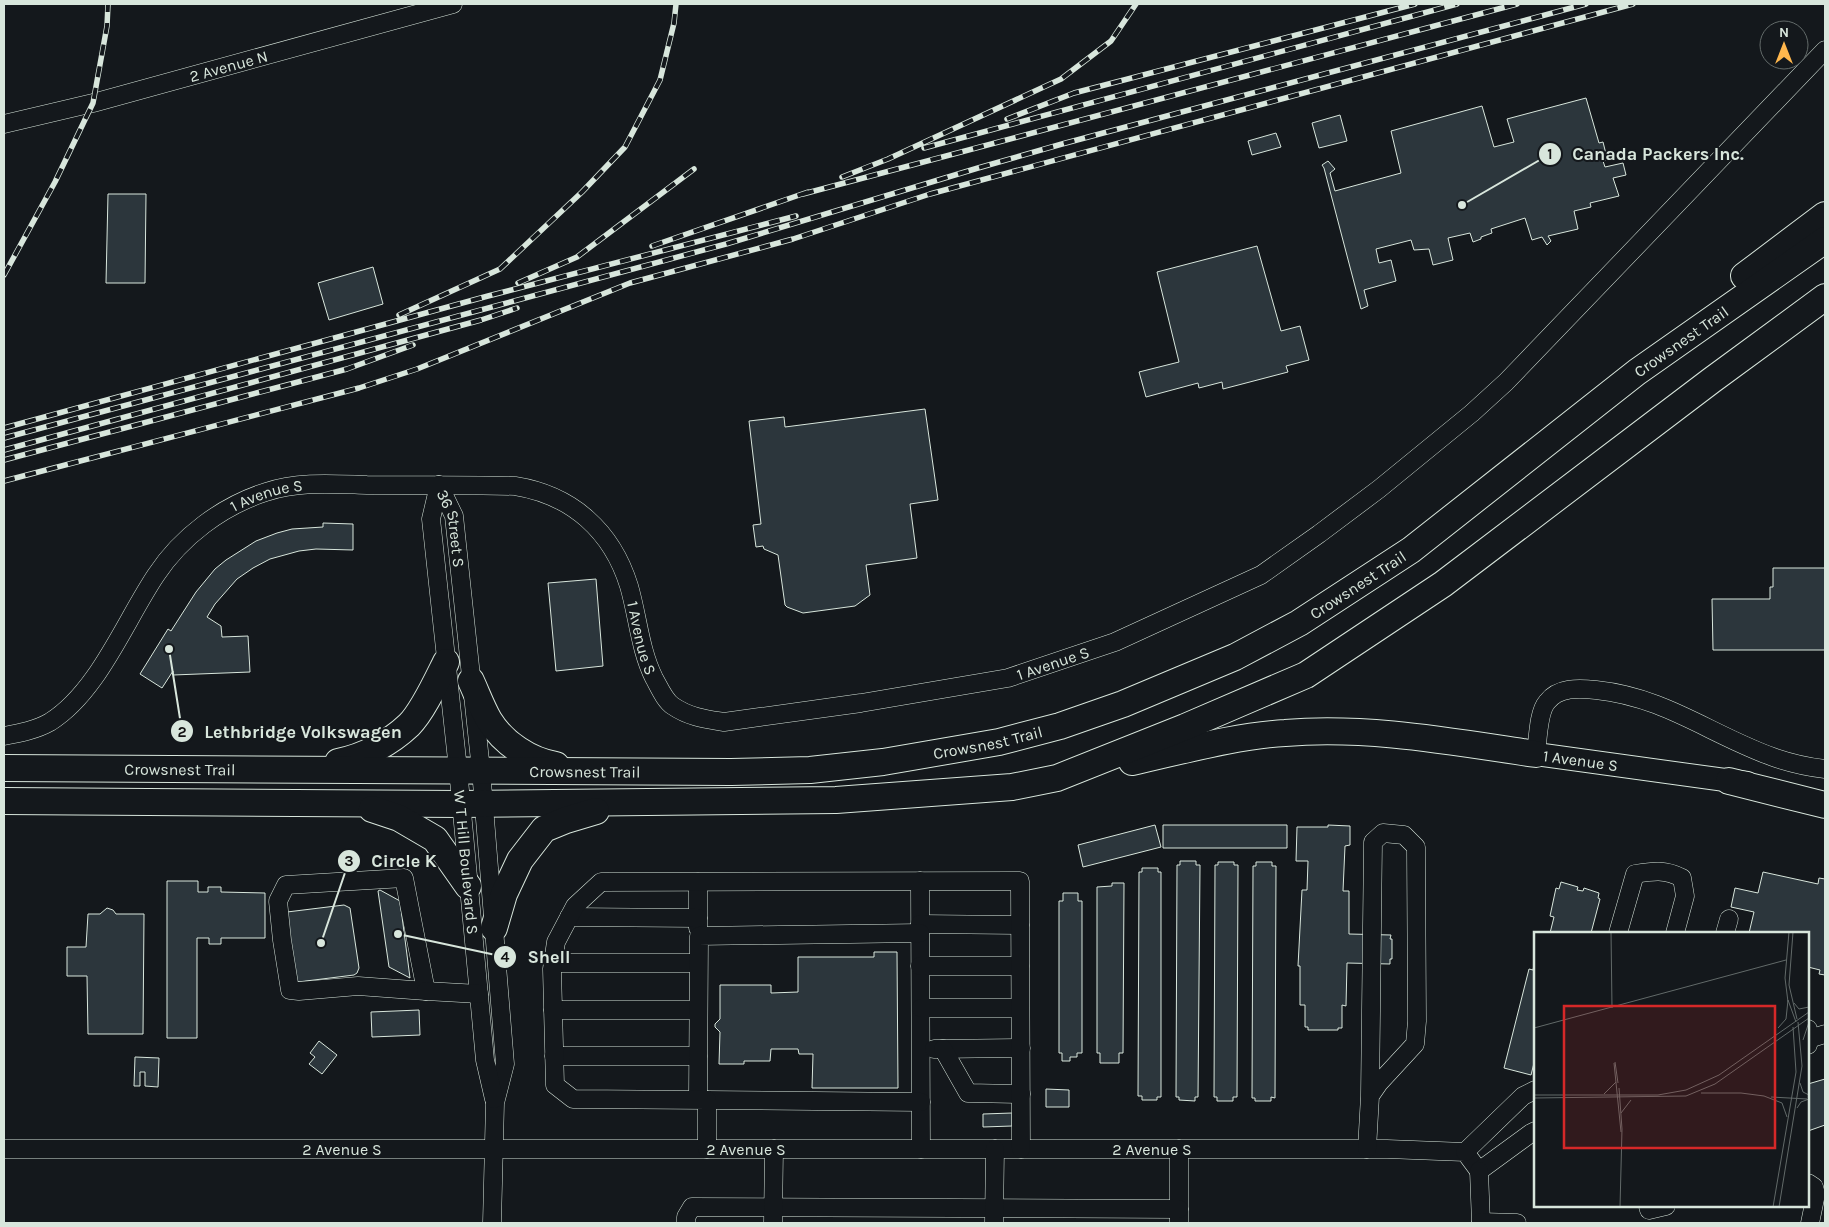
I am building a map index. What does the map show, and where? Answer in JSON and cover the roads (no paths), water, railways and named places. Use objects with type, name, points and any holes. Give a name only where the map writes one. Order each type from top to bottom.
[{"type":"highway","points":[[1637,372],[1733,284],[1825,215]]},
{"type":"highway","name":"Crowsnest Trail","points":[[4,768],[731,772],[810,770],[883,762],[999,742],[1060,726],[1123,704],[1235,657],[1299,623],[1412,550],[1637,372],[1825,240]]},
{"type":"highway","points":[[1712,380],[1825,278]]},
{"type":"highway","name":"Crowsnest Trail","points":[[4,801],[472,804],[836,800],[1012,787],[1058,778],[1194,724],[1306,675],[1443,584],[1712,380],[1825,297]]},
{"type":"highway","points":[[287,769],[342,761],[376,749],[409,724],[434,687],[446,662]]},
{"type":"highway","points":[[471,681],[490,722],[509,744],[541,762],[583,771]]},
{"type":"highway","points":[[1058,778],[1232,740],[1284,733],[1328,731],[1380,734],[1536,754]]},
{"type":"highway","points":[[1729,780],[1825,805]]},
{"type":"highway","points":[[494,928],[504,894],[520,860],[544,829],[566,820],[626,802]]},
{"type":"highway","points":[[349,803],[399,818],[435,839],[468,886]]},
{"type":"main road","name":"1 Avenue S","points":[[1536,754],[1825,793]]},
{"type":"street","name":"2 Avenue N","points":[[4,124],[93,103],[417,9],[453,4]]},
{"type":"street","name":"1 Avenue S","points":[[4,736],[28,732],[50,722],[73,704],[93,680],[156,574],[191,534],[230,507],[266,491],[307,484],[515,486],[531,488],[563,501],[590,520],[613,550],[629,586],[647,664],[659,687],[672,705],[695,718],[724,722],[862,704],[1008,678],[1114,642],[1261,575],[1379,489],[1472,413],[1506,382],[1825,50]]},
{"type":"street","name":"36 Street S","points":[[439,485],[431,519],[446,662],[469,770]]},
{"type":"street","name":"36 Street S","points":[[439,485],[454,516],[471,681],[469,770]]},
{"type":"street","name":"1 Avenue S","points":[[1536,754],[1542,713],[1546,703],[1552,696],[1564,690],[1582,688],[1608,691],[1643,700],[1682,715],[1773,757],[1805,767],[1825,769]]},
{"type":"street","points":[[469,770],[472,804]]},
{"type":"street","name":"W T Hill Boulevard S","points":[[472,804],[468,886],[485,1060],[495,1103]]},
{"type":"street","name":"W T Hill Boulevard S","points":[[472,804],[494,928],[505,1064],[495,1103],[492,1223]]},
{"type":"street","points":[[1367,1149],[1370,1096],[1373,842],[1383,833],[1404,835],[1416,847],[1417,1021],[1415,1044],[1379,1083],[1370,1096]]},
{"type":"street","points":[[1618,932],[1635,874],[1651,871],[1670,871],[1682,878],[1685,896],[1675,932]]},
{"type":"street","points":[[426,991],[404,878],[286,885],[278,900],[290,990],[299,991],[358,986],[426,991],[479,994]]},
{"type":"street","points":[[920,1102],[573,1099],[555,1085],[553,962],[556,942],[575,906],[602,882],[1020,881],[1021,1149]]},
{"type":"street","points":[[698,882],[698,1056],[707,1149]]},
{"type":"street","points":[[920,882],[920,1149]]},
{"type":"street","points":[[569,917],[698,918]]},
{"type":"street","points":[[699,936],[1020,925]]},
{"type":"street","points":[[553,962],[698,963]]},
{"type":"street","points":[[920,966],[1020,966]]},
{"type":"street","points":[[920,1008],[1020,1008]]},
{"type":"street","points":[[553,1010],[698,1010]]},
{"type":"street","points":[[920,1049],[1020,1048]]},
{"type":"street","points":[[943,1049],[968,1093],[1020,1094]]},
{"type":"street","points":[[554,1056],[698,1056]]},
{"type":"street","points":[[1517,1223],[1481,1223],[1479,1171],[1464,1152],[1523,1096],[1534,1090]]},
{"type":"street","points":[[1479,1171],[1534,1132]]},
{"type":"street","name":"2 Avenue S","points":[[4,1149],[1367,1149],[1464,1152]]},
{"type":"street","points":[[774,1149],[774,1215]]},
{"type":"street","points":[[994,1216],[995,1149]]},
{"type":"street","points":[[686,1223],[686,1217],[692,1206],[774,1215],[1179,1216],[1179,1149]]},
{"type":"street","points":[[1809,1184],[1814,1187],[1816,1194],[1810,1223]]},
{"type":"railway","points":[[4,275],[55,182],[93,103],[107,26],[108,4]]},
{"type":"railway","points":[[399,315],[500,269],[582,192],[625,147],[660,80],[674,23],[676,4]]},
{"type":"railway","points":[[842,177],[888,159],[1061,79],[1111,41],[1136,4]]},
{"type":"railway","points":[[1007,119],[1074,93],[1415,4]]},
{"type":"railway","points":[[924,148],[1457,4]]},
{"type":"railway","points":[[803,194],[1517,4]]},
{"type":"railway","points":[[4,438],[726,244],[1062,144],[1586,4]]},
{"type":"railway","points":[[4,481],[359,388],[417,369],[630,283],[793,239],[930,194],[1633,4]]},
{"type":"railway","points":[[518,283],[577,257],[694,169]]},
{"type":"railway","points":[[652,246],[808,192]]},
{"type":"railway","points":[[4,428],[488,296],[796,216]]},
{"type":"railway","points":[[4,450],[481,320],[517,308]]},
{"type":"railway","points":[[4,460],[347,369],[413,345]]},
{"type":"place","name":"Canada Packers Inc.","points":[[1462,205]]},
{"type":"place","name":"Lethbridge Volkswagen","points":[[169,649]]},
{"type":"place","name":"Shell","points":[[398,934]]},
{"type":"place","name":"Circle K","points":[[321,943]]}]
